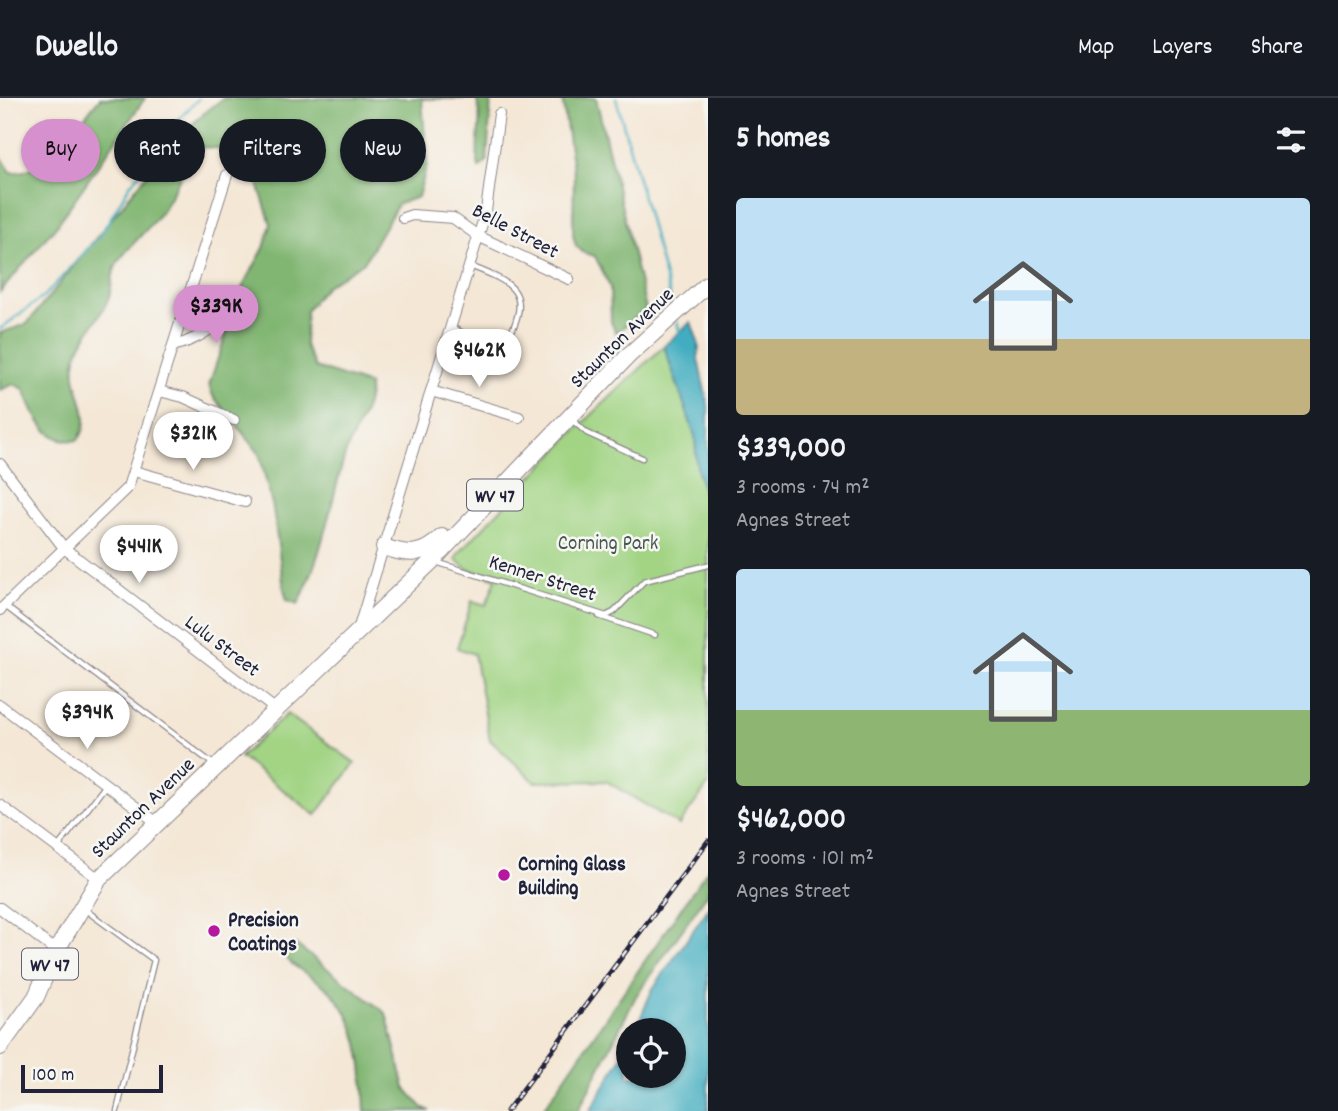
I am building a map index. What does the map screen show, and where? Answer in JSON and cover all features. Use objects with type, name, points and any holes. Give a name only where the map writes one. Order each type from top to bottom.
[{"type":"main road","name":"Staunton Avenue","points":[[2,1039],[36,997],[56,951],[99,879],[432,561],[629,355],[708,284]]},
{"type":"main road","points":[[384,547],[402,554],[427,551],[479,501],[503,487]]},
{"type":"main road","points":[[402,554],[418,574]]},
{"type":"street","name":"Staunton Avenue","points":[[358,631],[486,211],[499,114]]},
{"type":"street","points":[[2,608],[128,487],[225,182]]},
{"type":"street","name":"Belle Street","points":[[403,218],[412,215],[453,218],[478,236],[569,279]]},
{"type":"street","points":[[173,346],[195,341],[234,313],[249,309]]},
{"type":"street","points":[[159,391],[183,397],[234,419]]},
{"type":"street","points":[[431,391],[519,417]]},
{"type":"street","name":"Lulu Street","points":[[0,464],[64,548],[275,709]]},
{"type":"street","points":[[134,471],[244,502]]},
{"type":"street","points":[[0,705],[156,822]]},
{"type":"street","points":[[0,805],[99,879]]},
{"type":"street","points":[[0,908],[56,951]]},
{"type":"lane","points":[[451,327],[486,343],[499,344],[507,341],[514,328],[519,310],[516,289],[509,281],[469,266]]},
{"type":"lane","points":[[569,417],[587,433],[642,458]]},
{"type":"lane","name":"Kenner Street","points":[[432,561],[599,615],[614,612],[644,581],[708,565]]},
{"type":"lane","points":[[2,608],[216,765]]},
{"type":"lane","points":[[599,615],[655,635]]},
{"type":"lane","points":[[57,848],[106,785]]},
{"type":"lane","points":[[81,906],[154,960],[117,1111]]},
{"type":"green space","points":[[100,98],[145,98],[130,119],[114,119],[114,143],[100,163],[100,119],[83,119]]},
{"type":"green space","points":[[224,98],[491,98],[487,161],[479,168],[479,116],[476,99],[422,99],[424,119],[340,119],[340,182],[422,182],[418,197],[398,204],[364,262],[326,286],[306,311],[305,345],[315,367],[369,385],[369,394],[345,455],[325,531],[298,604],[287,600],[284,589],[273,508],[259,453],[213,396],[209,385],[241,290],[264,248],[271,224],[257,182],[326,182],[326,119],[219,119],[219,148],[205,147],[205,119],[198,119]]},
{"type":"green space","points":[[562,98],[596,98],[646,309],[616,333],[611,322],[610,287],[595,256],[584,253],[576,246],[573,235],[574,175]]},
{"type":"green space","points":[[0,155],[11,172],[21,171],[21,182],[87,182],[57,225],[0,292]]},
{"type":"green space","points":[[141,182],[178,182],[158,216],[115,266],[109,297],[77,354],[76,383],[85,421],[78,440],[57,438],[49,433],[42,426],[24,389],[14,384],[0,390],[0,333],[27,324]]},
{"type":"green space","name":"Corning Park","points":[[664,346],[695,436],[697,468],[708,510],[708,785],[679,825],[606,781],[535,782],[490,740],[474,654],[457,648],[472,601],[486,605],[496,579],[468,569],[456,560],[458,554],[580,426]]},
{"type":"green space","points":[[287,714],[355,763],[316,815],[240,757]]},
{"type":"green space","points":[[708,869],[708,893],[636,996],[625,1018],[616,1018],[616,1036],[578,1111],[542,1111]]},
{"type":"green space","points":[[295,944],[386,1013],[405,1088],[422,1107],[430,1111],[365,1111],[361,1060],[353,1028],[337,998],[289,962],[278,949]]},
{"type":"water","points":[[691,322],[699,345],[698,359],[708,405],[708,510],[697,468],[695,436],[664,346]]},
{"type":"water","points":[[708,909],[708,1111],[590,1111],[616,1067],[616,1088],[686,1088],[686,1018],[640,1018],[652,990]]},
{"type":"waterway","points":[[0,329],[43,297],[100,236],[130,185],[168,138],[175,123],[199,98]]},
{"type":"waterway","points":[[616,98],[673,307]]},
{"type":"waterway","points":[[677,321],[680,335]]},
{"type":"railway","points":[[507,1111],[708,841]]},
{"type":"place","name":"Corning Glass Building","points":[[504,875]]},
{"type":"place","name":"Precision Coatings","points":[[214,931]]}]
